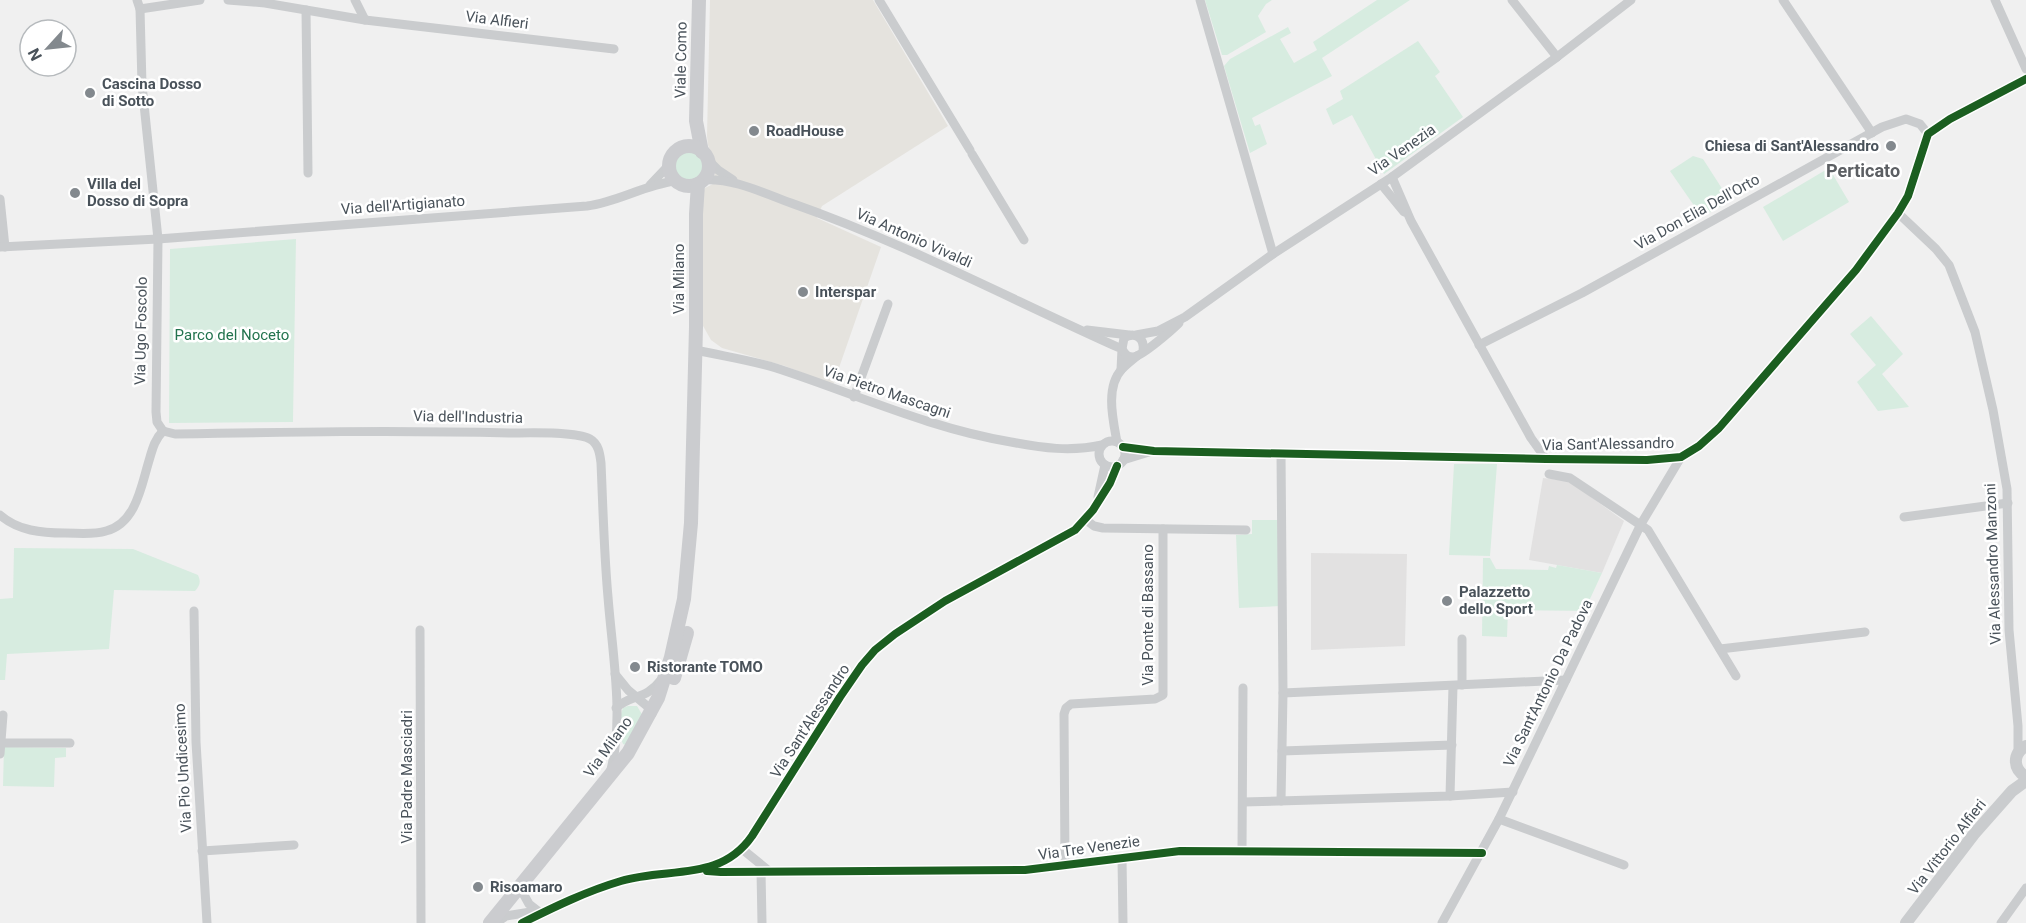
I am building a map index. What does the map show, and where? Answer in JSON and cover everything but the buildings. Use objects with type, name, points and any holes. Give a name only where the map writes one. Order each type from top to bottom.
[{"type":"main road","name":"Viale Como","points":[[699,0],[696,121],[704,155]]},
{"type":"main road","points":[[680,149],[696,121]]},
{"type":"main road","points":[[675,181],[690,186],[701,182],[707,173],[708,165],[704,155],[696,148],[680,149],[674,153],[669,165],[669,171],[675,181],[696,214]]},
{"type":"main road","name":"Via Milano","points":[[501,921],[524,895],[637,748],[667,698],[685,640],[693,575],[696,214],[701,182]]},
{"type":"main road","name":"Via Milano","points":[[490,923],[610,776],[637,748],[667,671],[683,605],[692,523]]},
{"type":"street","points":[[139,5],[200,0]]},
{"type":"street","name":"Via Alfieri","points":[[228,0],[265,3],[365,20],[614,49]]},
{"type":"street","points":[[355,0],[365,20]]},
{"type":"street","points":[[879,0],[1024,240]]},
{"type":"street","points":[[1200,0],[1273,254]]},
{"type":"street","points":[[1512,0],[1557,57]]},
{"type":"street","name":"Via Venezia","points":[[1132,335],[1158,331],[1185,317],[1273,254],[1392,177],[1631,0]]},
{"type":"street","points":[[1783,0],[1872,132]]},
{"type":"street","points":[[1995,0],[2026,69]]},
{"type":"street","name":"Via Ugo Foscolo","points":[[139,5],[142,92],[158,239],[156,412],[163,431]]},
{"type":"street","points":[[306,10],[308,173]]},
{"type":"street","points":[[1928,134],[1950,119],[2026,79]]},
{"type":"street","name":"Via Don Elia Dell'Orto","points":[[1479,345],[1582,293],[1872,132],[1906,119],[1920,124],[1928,134]]},
{"type":"street","name":"Via Sant'Alessandro","points":[[1093,510],[1100,492],[1103,462],[1099,452],[1113,444],[1154,451],[1531,459],[1647,460],[1681,457],[1702,443],[1722,424],[1856,270],[1908,196],[1928,134]]},
{"type":"street","points":[[704,155],[718,170],[737,183]]},
{"type":"street","name":"Via dell'Artigianato","points":[[648,186],[669,165]]},
{"type":"street","points":[[1392,177],[1411,221],[1531,438],[1546,459]]},
{"type":"street","points":[[701,182],[719,180],[737,183]]},
{"type":"street","name":"Via dell'Artigianato","points":[[3,247],[158,239],[586,206],[616,199],[648,186],[675,181]]},
{"type":"street","name":"Via Antonio Vivaldi","points":[[737,183],[822,214],[969,278],[1122,349]]},
{"type":"street","points":[[1381,184],[1411,221]]},
{"type":"street","points":[[0,199],[3,247]]},
{"type":"street","name":"Via Alessandro Manzoni","points":[[1898,213],[1947,261],[1970,317],[1978,345],[2001,450],[2008,503],[2009,630],[2022,750]]},
{"type":"street","points":[[854,397],[888,304]]},
{"type":"street","name":"Via Venezia","points":[[1121,370],[1166,336],[1185,317]]},
{"type":"street","points":[[1076,329],[1132,335],[1141,339],[1144,345],[1140,354],[1131,357],[1122,349]]},
{"type":"street","points":[[1120,463],[1125,454],[1113,444],[1113,392],[1121,370],[1122,344],[1132,335]]},
{"type":"street","name":"Via Pietro Mascagni","points":[[696,350],[775,368],[954,431],[1031,446],[1072,450],[1113,444]]},
{"type":"street","points":[[0,515],[18,527],[38,532],[98,533],[114,529],[125,519],[135,503],[154,443],[163,431]]},
{"type":"street","name":"Via dell'Industria","points":[[163,431],[175,434],[319,431],[489,432],[577,435],[590,439],[597,446],[601,463],[615,674]]},
{"type":"street","points":[[1531,438],[1531,459]]},
{"type":"street","name":"Via Pietro Mascagni","points":[[1072,450],[1103,462],[1120,463]]},
{"type":"street","name":"Via Sant'Alessandro","points":[[740,851],[852,680],[875,650],[889,638],[935,608],[1067,535],[1086,520],[1120,463],[1154,451]]},
{"type":"street","points":[[1281,453],[1283,693],[1281,801]]},
{"type":"street","name":"Via Sant'Antonio Da Padova","points":[[1442,923],[1482,853],[1513,792],[1641,524],[1681,457]]},
{"type":"street","points":[[1549,474],[1572,479],[1641,524],[1653,537],[1736,676]]},
{"type":"street","points":[[1904,518],[2008,503]]},
{"type":"street","points":[[1086,520],[1100,528],[1246,530]]},
{"type":"street","name":"Via Ponte di Bassano","points":[[1065,866],[1065,708],[1071,704],[1155,699],[1163,695],[1163,529]]},
{"type":"street","name":"Via Pio Undicesimo","points":[[194,610],[195,714],[207,923]]},
{"type":"street","name":"Via Padre Masciadri","points":[[420,630],[421,923]]},
{"type":"street","points":[[1720,649],[1865,632]]},
{"type":"street","points":[[1450,796],[1452,745],[1462,639]]},
{"type":"street","points":[[616,708],[625,701],[654,690],[667,671]]},
{"type":"street","points":[[615,674],[628,690],[652,712],[652,719],[637,748],[616,737]]},
{"type":"street","points":[[610,776],[616,737],[615,674]]},
{"type":"street","points":[[1283,693],[1566,680]]},
{"type":"street","points":[[1242,850],[1243,688]]},
{"type":"street","points":[[0,754],[3,715]]},
{"type":"street","name":"Via Alessandro Manzoni","points":[[2018,726],[2026,741]]},
{"type":"street","points":[[1,743],[70,743]]},
{"type":"street","points":[[1282,751],[1452,745]]},
{"type":"street","points":[[2022,750],[2015,763],[2024,777]]},
{"type":"street","name":"Via Vittorio Alfieri","points":[[1906,923],[1974,834],[2024,777]]},
{"type":"street","points":[[1243,802],[1513,792]]},
{"type":"street","points":[[1499,819],[1624,864]]},
{"type":"street","points":[[202,850],[294,845]]},
{"type":"street","points":[[501,921],[540,912],[630,878],[701,869],[725,862],[740,851]]},
{"type":"street","points":[[740,851],[765,871],[762,923]]},
{"type":"street","points":[[740,851],[738,863],[747,872]]},
{"type":"street","name":"Via Tre Venezie","points":[[701,869],[717,872],[1025,870],[1176,851],[1482,853]]},
{"type":"street","points":[[1122,858],[1123,923]]},
{"type":"street","points":[[2001,923],[2026,888]]},
{"type":"street","points":[[524,895],[529,904],[540,912]]},
{"type":"street","points":[[522,923],[540,912]]},
{"type":"shaded area","points":[[710,0],[873,0],[948,126],[822,206],[817,218],[881,247],[833,385],[785,366],[722,348],[711,340],[702,324],[700,196],[705,188],[713,184],[716,168],[707,136]]},
{"type":"shaded area","points":[[1543,478],[1569,481],[1624,521],[1602,573],[1529,560]]},
{"type":"shaded area","points":[[1311,553],[1407,554],[1405,646],[1311,650]]},
{"type":"green space","points":[[1205,0],[1272,0],[1266,4],[1258,16],[1266,32],[1227,55],[1222,55]]},
{"type":"green space","points":[[1377,0],[1410,0],[1322,58],[1332,76],[1252,118],[1255,126],[1260,124],[1267,144],[1250,153],[1224,66],[1230,59],[1288,27],[1291,33],[1280,39],[1294,63],[1317,50],[1313,42]]},
{"type":"green space","points":[[1418,41],[1440,72],[1435,76],[1463,117],[1384,174],[1352,115],[1333,125],[1326,109],[1343,99],[1340,91]]},
{"type":"green space","points":[[689,150],[700,155],[705,166],[700,177],[689,182],[678,177],[673,166],[678,155]]},
{"type":"green space","points":[[1693,156],[1703,159],[1730,201],[1702,217],[1670,171]]},
{"type":"green space","points":[[1829,168],[1849,202],[1783,241],[1763,207]]},
{"type":"green space","name":"Parco del Noceto","points":[[296,239],[293,422],[169,423],[170,249]]},
{"type":"green space","points":[[1871,316],[1903,354],[1882,374],[1909,407],[1878,411],[1857,382],[1876,365],[1850,334]]},
{"type":"green space","points":[[1454,464],[1497,464],[1490,556],[1449,555]]},
{"type":"green space","points":[[1252,520],[1280,520],[1281,606],[1239,608],[1236,535],[1252,534]]},
{"type":"green space","points":[[14,548],[133,549],[198,575],[200,583],[195,591],[114,590],[109,649],[7,654],[5,680],[0,680],[0,599],[13,598]]},
{"type":"green space","points":[[1483,558],[1490,558],[1496,569],[1548,570],[1549,566],[1556,568],[1557,565],[1602,573],[1589,601],[1590,611],[1508,610],[1507,637],[1482,636]]},
{"type":"green space","points":[[637,706],[643,716],[626,745],[621,740],[620,726],[623,708]]},
{"type":"green space","points":[[4,747],[66,748],[66,757],[55,758],[54,787],[3,786]]},
{"type":"cycle path","points":[[1123,447],[1154,451],[1546,459],[1647,460],[1681,457],[1699,446],[1719,428],[1856,270],[1908,196],[1928,134],[1950,119],[2026,79]]},
{"type":"cycle path","points":[[522,923],[608,885],[639,877],[709,867],[739,851],[752,836],[840,697],[875,650],[945,601],[1075,530],[1093,510],[1110,483],[1117,466]]},
{"type":"cycle path","points":[[707,871],[1025,870],[1180,851],[1482,853]]},
{"type":"place","name":"Cascina Dosso di Sotto","points":[[90,93]]},
{"type":"place","name":"RoadHouse","points":[[754,131]]},
{"type":"place","name":"Chiesa di Sant'Alessandro","points":[[1891,146]]},
{"type":"place","name":"Villa del Dosso di Sopra","points":[[75,193]]},
{"type":"place","name":"Interspar","points":[[803,292]]},
{"type":"place","name":"Palazzetto dello Sport","points":[[1447,601]]},
{"type":"place","name":"Ristorante TOMO","points":[[635,667]]},
{"type":"place","name":"Risoamaro","points":[[478,887]]},
{"type":"district","name":"Perticato","points":[[1863,171]]}]
